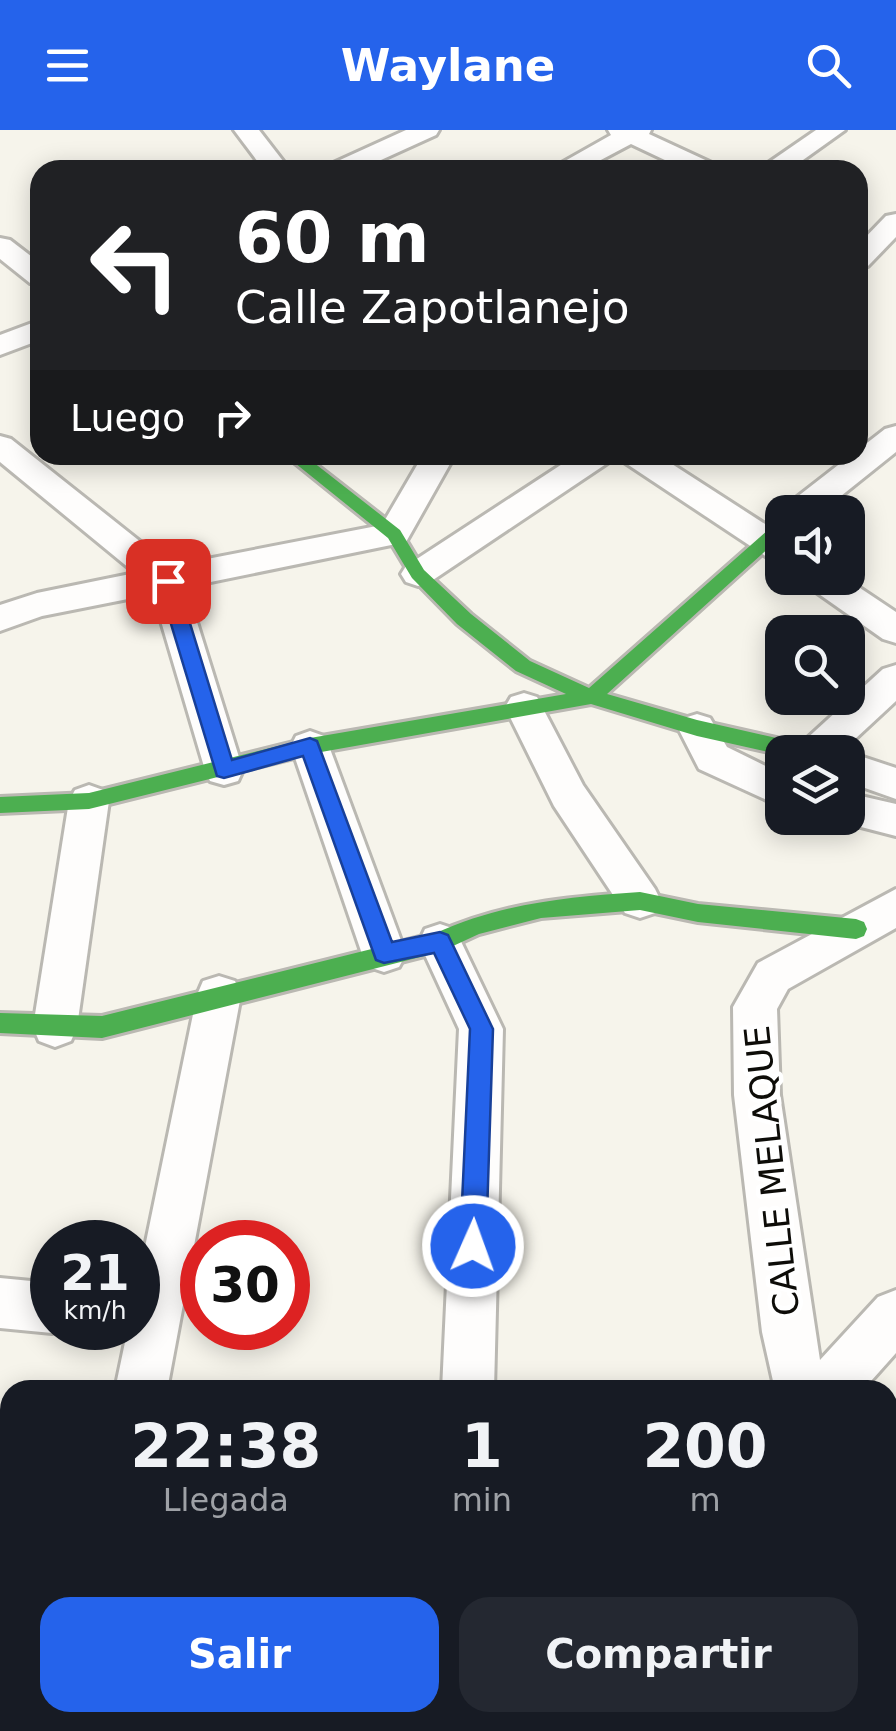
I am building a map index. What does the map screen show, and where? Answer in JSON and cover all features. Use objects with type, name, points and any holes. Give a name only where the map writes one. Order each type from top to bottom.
[{"type":"street","points":[[246,130],[269,160]]},
{"type":"street","points":[[360,160],[427,130]]},
{"type":"street","points":[[787,160],[833,130]]},
{"type":"street","points":[[580,160],[630,132],[686,160]]},
{"type":"street","points":[[872,249],[896,222]]},
{"type":"street","points":[[0,246],[30,269]]},
{"type":"street","points":[[0,346],[30,333]]},
{"type":"street","points":[[868,458],[896,436]]},
{"type":"street","points":[[0,446],[168,581],[224,770]]},
{"type":"street","points":[[306,465],[394,534],[418,574],[464,619],[523,666],[591,697],[765,743]]},
{"type":"street","points":[[0,618],[38,605],[394,534],[433,465]]},
{"type":"street","points":[[418,574],[583,465]]},
{"type":"street","points":[[652,465],[765,532]]},
{"type":"street","points":[[821,495],[859,465]]},
{"type":"street","points":[[0,806],[88,801],[310,746],[591,697],[765,549]]},
{"type":"street","points":[[846,595],[896,630]]},
{"type":"street","points":[[836,735],[896,679]]},
{"type":"street","points":[[524,707],[568,794],[640,901]]},
{"type":"street","points":[[697,728],[713,758],[765,784]]},
{"type":"street","points":[[310,746],[384,954]]},
{"type":"street","points":[[865,773],[896,784]]},
{"type":"street","points":[[55,1027],[88,801]]},
{"type":"street","points":[[865,813],[896,820]]},
{"type":"street","points":[[0,1023],[102,1028],[440,942],[475,926],[541,909],[640,901],[698,913],[876,918]]},
{"type":"street","name":"CALLE MELAQUE","points":[[799,1380],[788,1332],[757,1096],[756,1006],[773,976],[876,918]]},
{"type":"street","points":[[440,942],[482,1029],[468,1380]]},
{"type":"street","points":[[160,1258],[220,995]]},
{"type":"street","points":[[0,1303],[30,1306]]},
{"type":"street","points":[[837,1380],[896,1315]]},
{"type":"street","points":[[142,1380],[144,1350]]},
{"type":"traffic: fast","points":[[306,465],[394,534],[418,574],[464,619],[523,666],[591,697],[765,743]]},
{"type":"traffic: fast","points":[[0,805],[89,801],[310,746],[591,697],[765,542]]},
{"type":"traffic: fast","points":[[0,1023],[102,1027],[440,942],[475,926],[541,909],[640,901],[698,913],[856,929]]},
{"type":"route","points":[[168,581],[224,770],[310,746],[384,954],[440,942],[470,998],[482,1029],[473,1246]]}]
